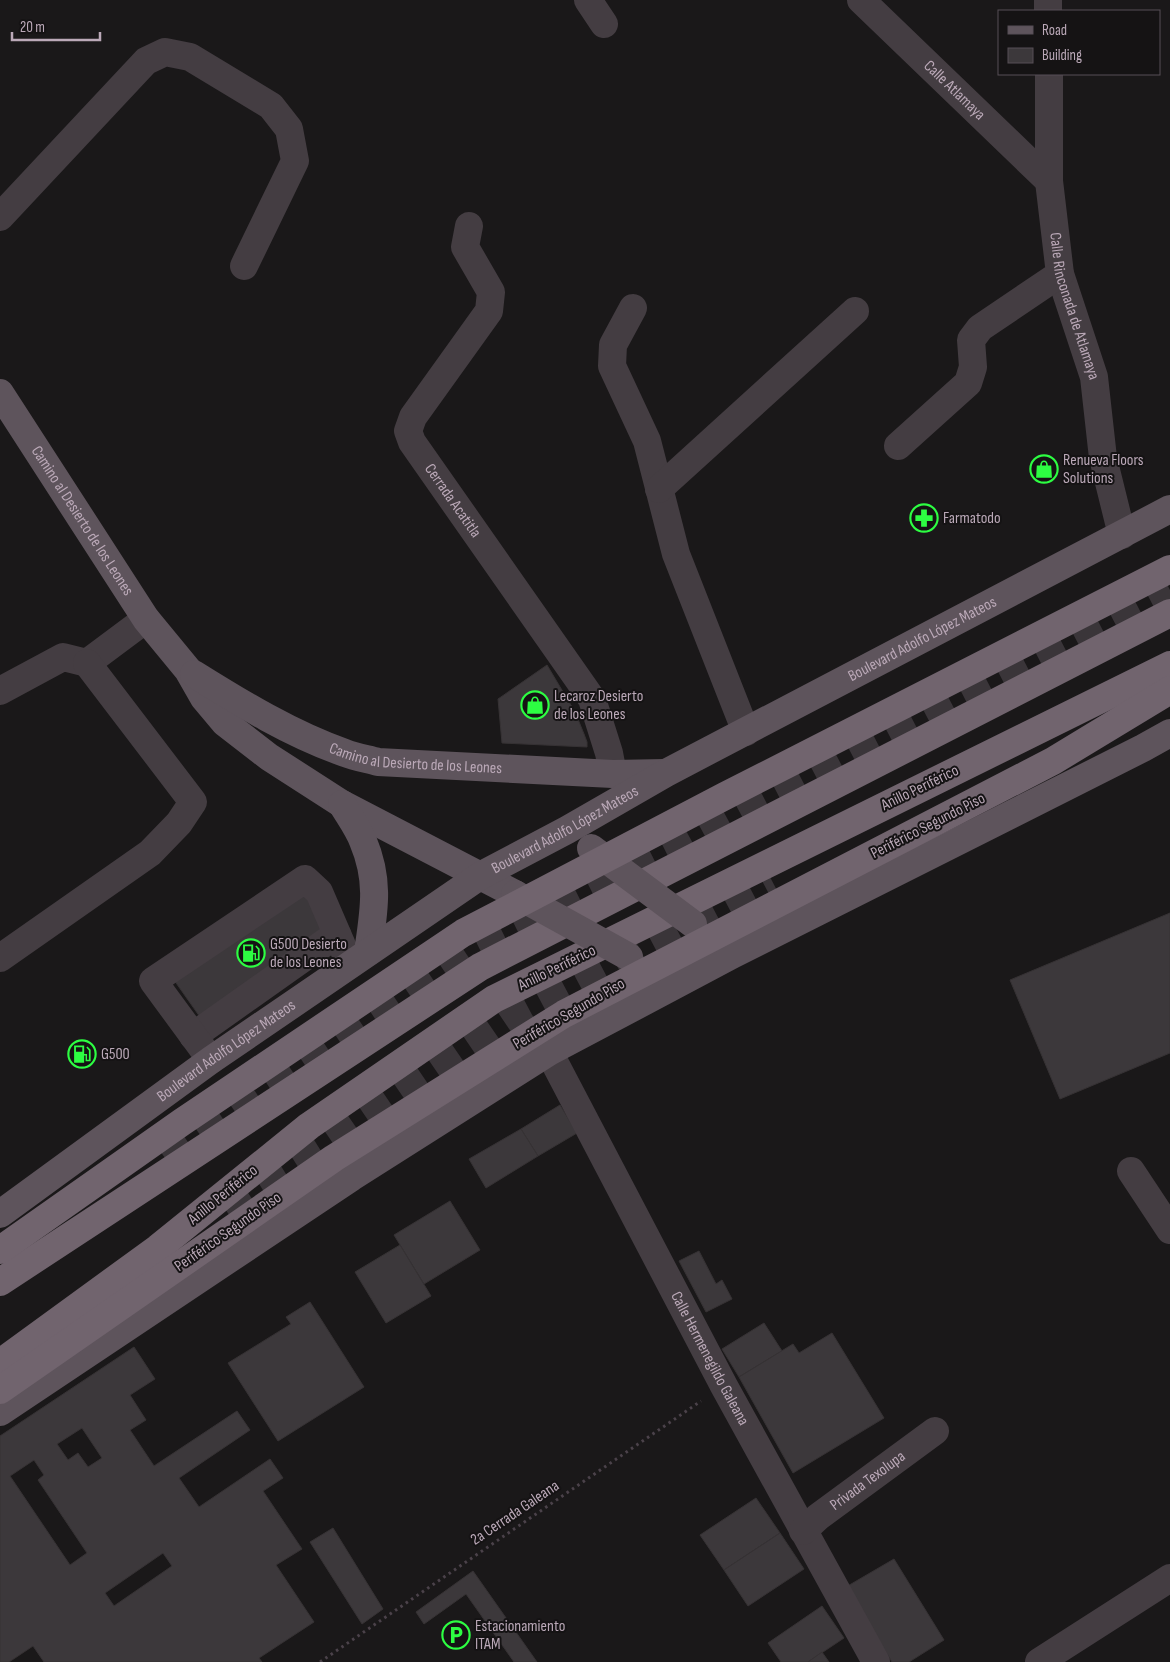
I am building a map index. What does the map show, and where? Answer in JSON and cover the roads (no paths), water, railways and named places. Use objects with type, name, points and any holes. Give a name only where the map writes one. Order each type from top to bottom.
[{"type":"highway","points":[[0,1250],[182,1122],[463,933],[724,796],[1170,569]]},
{"type":"highway","points":[[0,1282],[480,967],[1170,613]]},
{"type":"highway","name":"Anillo Periférico","points":[[0,1363],[158,1248],[309,1126],[494,999],[1170,665]]},
{"type":"highway","name":"Periférico Segundo Piso","points":[[0,1390],[334,1158],[564,1014],[1053,761],[1170,690]]},
{"type":"highway","points":[[158,1248],[220,1209]]},
{"type":"main road","name":"Camino al Desierto de los Leones","points":[[0,393],[146,619],[188,670],[204,698],[225,723],[268,757],[342,804],[515,894],[676,984]]},
{"type":"main road","name":"Boulevard Adolfo López Mateos","points":[[0,1214],[211,1060],[480,876],[666,774],[1170,510]]},
{"type":"main road","name":"Camino al Desierto de los Leones","points":[[188,670],[241,704],[296,732],[345,753],[378,762],[613,774],[666,774]]},
{"type":"main road","points":[[0,1412],[352,1177],[549,1052],[732,955],[1143,748],[1170,732]]},
{"type":"main road","points":[[1143,748],[1170,749]]},
{"type":"main road","points":[[342,804],[363,840],[372,867],[375,904],[359,958]]},
{"type":"main road","points":[[567,830],[732,955]]},
{"type":"street","points":[[588,0],[604,24]]},
{"type":"street","name":"Calle Atlamaya","points":[[861,0],[1049,181]]},
{"type":"street","points":[[0,217],[146,62],[166,52],[190,57],[271,106],[289,129],[294,161],[244,266]]},
{"type":"street","name":"Calle Rinconada de Atlamaya","points":[[1049,75],[1049,181],[1060,274],[1094,377],[1103,458],[1122,535]]},
{"type":"street","name":"Cerrada Acatitla","points":[[469,226],[465,247],[491,292],[489,311],[413,417],[408,430],[412,442],[592,699],[609,753],[613,774]]},
{"type":"street","points":[[898,446],[968,383],[973,367],[971,340],[980,328],[1060,274]]},
{"type":"street","points":[[633,308],[613,345],[612,366],[647,441],[676,554],[746,732]]},
{"type":"street","points":[[659,489],[855,311]]},
{"type":"street","points":[[87,663],[146,619]]},
{"type":"street","points":[[0,691],[63,657],[87,663],[193,802],[179,823],[150,853],[0,958]]},
{"type":"street","points":[[211,1060],[153,981],[305,878],[319,892],[337,934],[359,958]]},
{"type":"street","points":[[193,1036],[337,934]]},
{"type":"street","name":"Calle Hermenegildo Galeana","points":[[549,1052],[724,1386],[876,1662]]},
{"type":"street","points":[[1131,1172],[1170,1230]]},
{"type":"street","name":"Privada Texolupa","points":[[803,1531],[818,1517],[935,1431]]},
{"type":"street","points":[[1039,1662],[1170,1578]]},
{"type":"tunnel","points":[[165,1158],[251,1098],[468,953],[669,853],[759,804],[1170,590]]},
{"type":"tunnel","points":[[224,1207],[324,1144],[526,1006],[770,877]]},
{"type":"place","name":"Renueva Floors Solutions","points":[[1044,469]]},
{"type":"place","name":"Farmatodo","points":[[924,518]]},
{"type":"place","name":"Lecaroz Desierto de los Leones","points":[[535,705]]},
{"type":"place","name":"G500 Desierto de los Leones","points":[[251,953]]},
{"type":"place","name":"G500","points":[[82,1054]]},
{"type":"place","name":"Estacionamiento ITAM","points":[[456,1635]]}]
